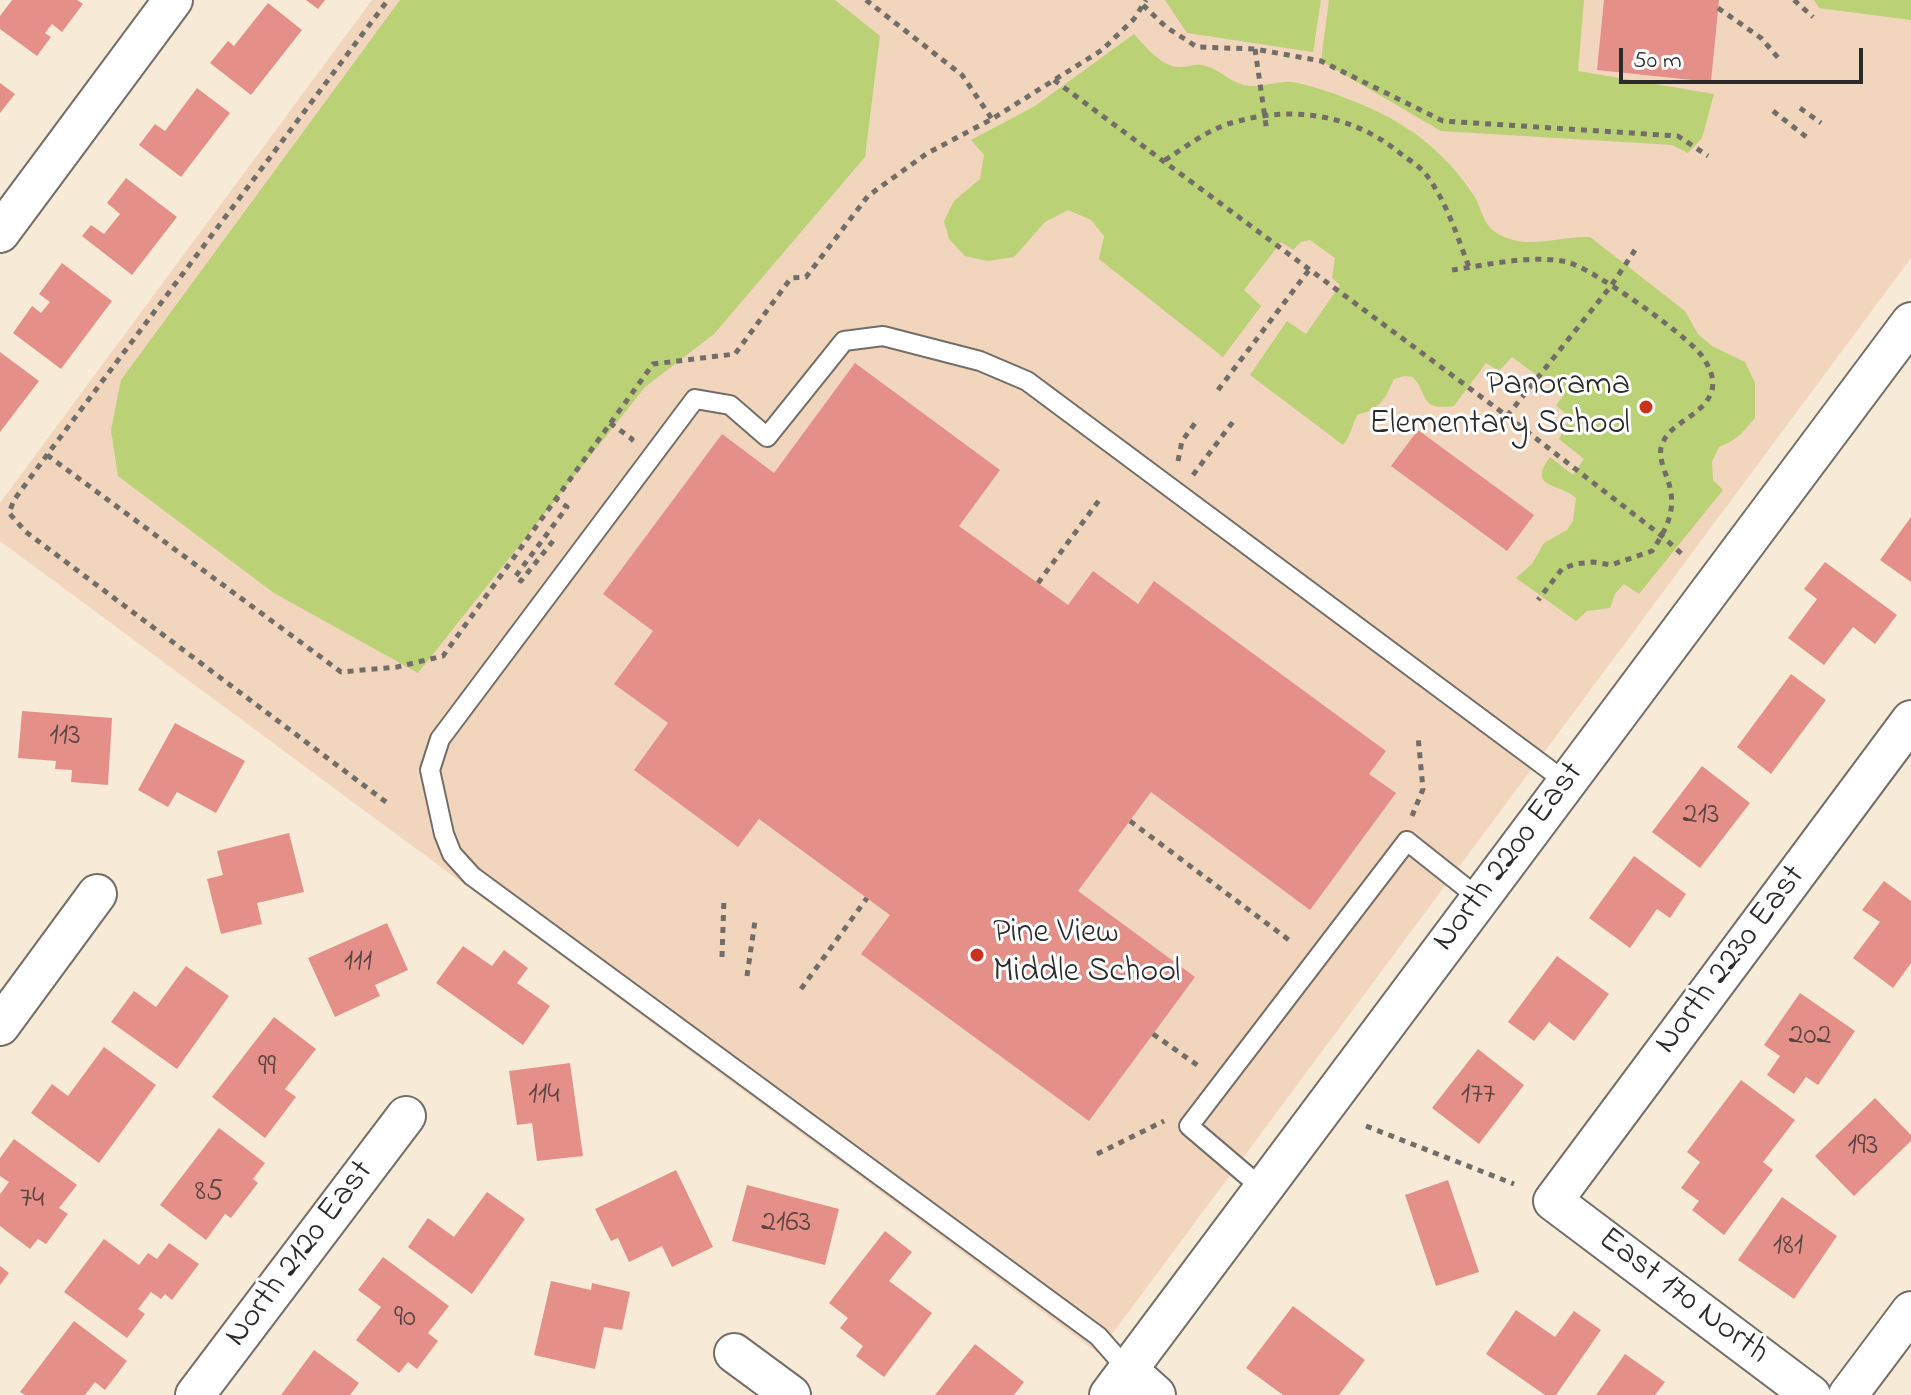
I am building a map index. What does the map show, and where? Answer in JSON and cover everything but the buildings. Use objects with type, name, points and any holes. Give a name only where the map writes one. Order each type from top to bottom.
[{"type":"street","points":[[0,233],[173,0]]},
{"type":"street","name":"North 2200 East","points":[[1118,1382],[1911,322]]},
{"type":"street","name":"North 2230 East","points":[[1553,1201],[1911,720]]},
{"type":"street","points":[[0,1026],[97,894]]},
{"type":"street","name":"North 2120 East","points":[[195,1395],[406,1116]]},
{"type":"street","name":"East 170 North","points":[[1553,1201],[1811,1395]]},
{"type":"street","points":[[1848,1395],[1911,1311]]},
{"type":"street","points":[[734,1353],[791,1395]]},
{"type":"street","points":[[1118,1382],[1156,1395]]},
{"type":"lane","points":[[1118,1382],[1098,1336],[472,876],[452,854],[444,834],[430,770],[440,739],[695,399],[730,405],[767,437],[844,341],[883,336],[980,361],[1027,381],[1566,782]]},
{"type":"lane","points":[[1263,1189],[1189,1126],[1407,841],[1480,899]]},
{"type":"path","points":[[386,802],[26,532],[9,513],[14,500],[47,455],[388,0]]},
{"type":"path","points":[[866,0],[962,75],[992,119]]},
{"type":"path","points":[[1794,0],[1813,17]]},
{"type":"path","points":[[47,455],[341,672],[397,667],[443,656],[653,364],[735,354],[791,278],[806,277],[868,196],[926,154],[992,119],[1102,50],[1134,19],[1144,2],[1166,27],[1197,47],[1255,49],[1321,61],[1443,121],[1678,136],[1708,156]]},
{"type":"path","points":[[1718,8],[1761,38],[1781,61]]},
{"type":"path","points":[[1255,49],[1267,132]]},
{"type":"path","points":[[1054,80],[1507,416],[1685,557]]},
{"type":"path","points":[[1800,108],[1821,123]]},
{"type":"path","points":[[1773,111],[1809,139]]},
{"type":"path","points":[[1165,160],[1198,138],[1232,122],[1298,112],[1341,120],[1381,137],[1424,173],[1450,218],[1469,267]]},
{"type":"path","points":[[1507,416],[1611,286],[1635,250]]},
{"type":"path","points":[[1452,270],[1552,260],[1569,262],[1588,270],[1690,344],[1712,373],[1712,390],[1700,410],[1665,437],[1660,451],[1672,491],[1673,512],[1652,551],[1611,565],[1593,562],[1562,569],[1538,600]]},
{"type":"path","points":[[1218,390],[1309,270]]},
{"type":"path","points":[[1179,494],[1235,419]]},
{"type":"path","points":[[1176,466],[1182,441],[1196,422]]},
{"type":"path","points":[[610,423],[632,439]]},
{"type":"path","points":[[556,499],[567,507],[515,577],[521,581],[560,532]]},
{"type":"path","points":[[1038,583],[1100,499]]},
{"type":"path","points":[[1412,816],[1423,789],[1418,736]]},
{"type":"path","points":[[1130,821],[1293,943]]},
{"type":"path","points":[[722,957],[724,898]]},
{"type":"path","points":[[801,989],[867,898]]},
{"type":"path","points":[[747,976],[755,921]]},
{"type":"path","points":[[1153,1034],[1200,1067]]},
{"type":"path","points":[[1097,1154],[1164,1121]]},
{"type":"path","points":[[1366,1126],[1514,1184]]},
{"type":"shaded area","name":"Pine View Middle School","points":[[372,0],[1911,0],[1911,258],[1098,1353],[0,541],[0,503]]},
{"type":"green space","points":[[400,0],[835,0],[880,36],[865,157],[714,334],[645,387],[418,673],[274,593],[118,476],[111,430],[121,380]]},
{"type":"green space","points":[[1165,0],[1321,0],[1313,52],[1187,33]]},
{"type":"green space","points":[[1329,0],[1584,0],[1578,71],[1714,94],[1702,138],[1688,153],[1672,145],[1441,131],[1321,61]]},
{"type":"green space","points":[[1814,0],[1911,0],[1911,20],[1819,8]]},
{"type":"green space","points":[[1134,34],[1169,65],[1207,66],[1237,83],[1250,86],[1288,82],[1303,84],[1345,98],[1389,118],[1417,135],[1454,169],[1494,231],[1522,242],[1590,237],[1685,311],[1698,334],[1712,346],[1745,362],[1755,383],[1755,418],[1741,434],[1719,447],[1712,462],[1713,480],[1723,490],[1639,594],[1624,584],[1615,594],[1610,608],[1587,611],[1576,621],[1516,578],[1532,564],[1544,543],[1567,530],[1573,521],[1576,498],[1548,484],[1542,475],[1544,467],[1550,457],[1573,475],[1584,459],[1559,439],[1570,418],[1556,405],[1564,395],[1512,357],[1499,371],[1486,363],[1454,406],[1430,404],[1413,377],[1394,379],[1381,402],[1372,410],[1358,414],[1343,445],[1250,375],[1287,321],[1306,334],[1340,285],[1332,278],[1335,258],[1310,240],[1301,242],[1293,250],[1281,242],[1244,290],[1261,306],[1223,357],[1099,259],[1104,236],[1091,220],[1068,210],[1045,222],[1014,257],[988,261],[965,256],[949,239],[944,221],[954,201],[980,179],[984,155],[971,140],[1035,106]]},
{"type":"place","name":"Panorama Elementary School","points":[[1646,407]]},
{"type":"place","name":"Pine View Middle School","points":[[977,955]]}]
